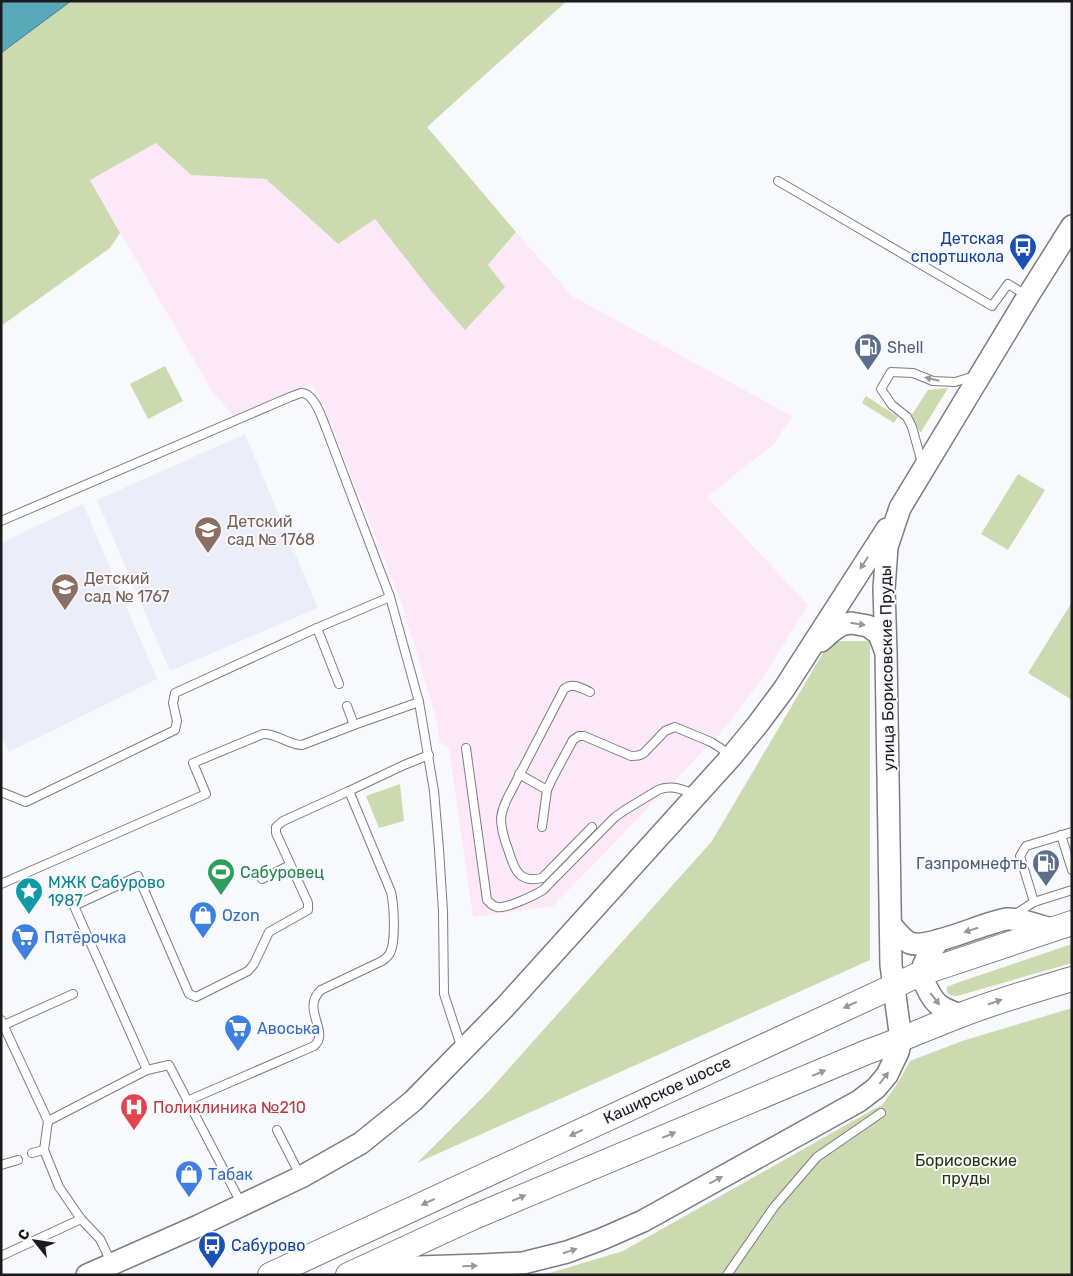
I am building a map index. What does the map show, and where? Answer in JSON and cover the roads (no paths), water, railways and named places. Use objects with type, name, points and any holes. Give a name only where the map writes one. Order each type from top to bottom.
[{"type":"main road","name":"улица Борисовские Пруды","points":[[901,1040],[891,965],[884,589],[887,547],[900,508],[923,468],[1072,226]]},
{"type":"main road","points":[[87,1275],[198,1226],[301,1177],[361,1143],[413,1101],[504,1007],[731,757],[784,689],[900,508]]},
{"type":"main road","points":[[804,657],[831,632],[841,625],[851,623],[868,626],[879,634],[886,652]]},
{"type":"main road","points":[[891,925],[910,943],[919,945],[1008,919],[1062,926]]},
{"type":"main road","name":"Каширское шоссе","points":[[270,1275],[922,972],[1062,926]]},
{"type":"main road","points":[[939,940],[927,956],[922,972],[925,985],[936,1004],[960,1015]]},
{"type":"main road","points":[[355,1272],[474,1217],[858,1056],[1001,1000],[1072,979]]},
{"type":"main road","points":[[355,1272],[386,1268],[523,1263],[567,1252],[602,1239],[643,1221],[858,1101],[876,1088],[887,1075],[898,1052],[901,1040]]},
{"type":"main road","points":[[506,1275],[523,1263]]},
{"type":"main road","points":[[386,1268],[416,1275]]},
{"type":"lane","points":[[778,181],[992,306],[1008,284],[1028,296]]},
{"type":"lane","points":[[923,468],[912,427],[907,417],[892,405],[881,389],[891,372],[913,373],[933,381],[955,382],[980,375]]},
{"type":"lane","points":[[1,521],[227,423],[302,393],[307,394],[314,401],[390,597],[419,702],[434,800],[442,893],[444,994],[462,1050]]},
{"type":"lane","points":[[1,792],[26,802],[175,730],[177,720],[173,703],[175,693],[390,597]]},
{"type":"lane","points":[[317,628],[339,684]]},
{"type":"lane","points":[[590,692],[575,686],[564,689],[519,774],[503,809],[501,825],[514,868],[521,876],[532,880],[542,878],[592,827]]},
{"type":"lane","points":[[1,884],[206,794],[193,763],[263,734],[272,735],[296,745],[302,745],[419,702]]},
{"type":"lane","points":[[347,706],[354,725]]},
{"type":"lane","points":[[542,827],[552,777],[573,740],[579,736],[584,736],[635,756],[641,755],[665,731],[675,727],[711,742],[731,757]]},
{"type":"lane","points":[[466,748],[487,900],[494,906],[499,907],[543,890],[616,817],[658,790],[671,787],[697,794]]},
{"type":"lane","points":[[147,1070],[74,906],[138,876],[189,994],[196,997],[248,971],[254,964],[269,932],[306,913],[308,910],[308,903],[276,833],[276,827],[428,755]]},
{"type":"lane","points":[[519,774],[548,790]]},
{"type":"lane","points":[[187,1101],[317,1044],[319,1037],[312,1004],[316,994],[320,990],[382,961],[391,952],[393,945],[394,904],[391,892],[349,791]]},
{"type":"lane","points":[[1034,902],[1020,856],[1026,846],[1072,832]]},
{"type":"lane","points":[[1062,835],[1072,870]]},
{"type":"lane","points":[[262,879],[290,865]]},
{"type":"lane","points":[[1008,919],[1034,902],[1072,890]]},
{"type":"lane","points":[[73,994],[3,1022],[48,1121],[44,1150],[59,1187],[81,1219],[100,1239],[111,1264]]},
{"type":"lane","points":[[48,1121],[147,1070],[169,1066],[242,1204]]},
{"type":"lane","points":[[727,1275],[774,1206],[817,1157],[881,1113]]},
{"type":"lane","points":[[278,1130],[301,1177]]},
{"type":"lane","points":[[32,1153],[44,1150]]},
{"type":"lane","points":[[1,1165],[18,1160]]},
{"type":"lane","points":[[1,1256],[81,1219]]},
{"type":"water","points":[[1,1],[71,1],[1,53]]},
{"type":"place","name":"Детская спортшкола","points":[[1023,271]]},
{"type":"place","name":"Shell","points":[[868,371]]},
{"type":"place","name":"Детский сад № 1768","points":[[208,554]]},
{"type":"place","name":"Детский сад № 1767","points":[[65,611]]},
{"type":"place","name":"Газпромнефть","points":[[1046,887]]},
{"type":"place","name":"Сабуровец","points":[[221,896]]},
{"type":"place","name":"МЖК Сабурово 1987","points":[[29,915]]},
{"type":"place","name":"Ozon","points":[[203,939]]},
{"type":"place","name":"Пятёрочка","points":[[25,961]]},
{"type":"place","name":"Авоська","points":[[238,1052]]},
{"type":"place","name":"Поликлиника №210","points":[[134,1131]]},
{"type":"place","name":"Табак","points":[[189,1198]]},
{"type":"place","name":"Сабурово","points":[[212,1269]]},
{"type":"park label","name":"Борисовские пруды","points":[[966,1169]]}]
